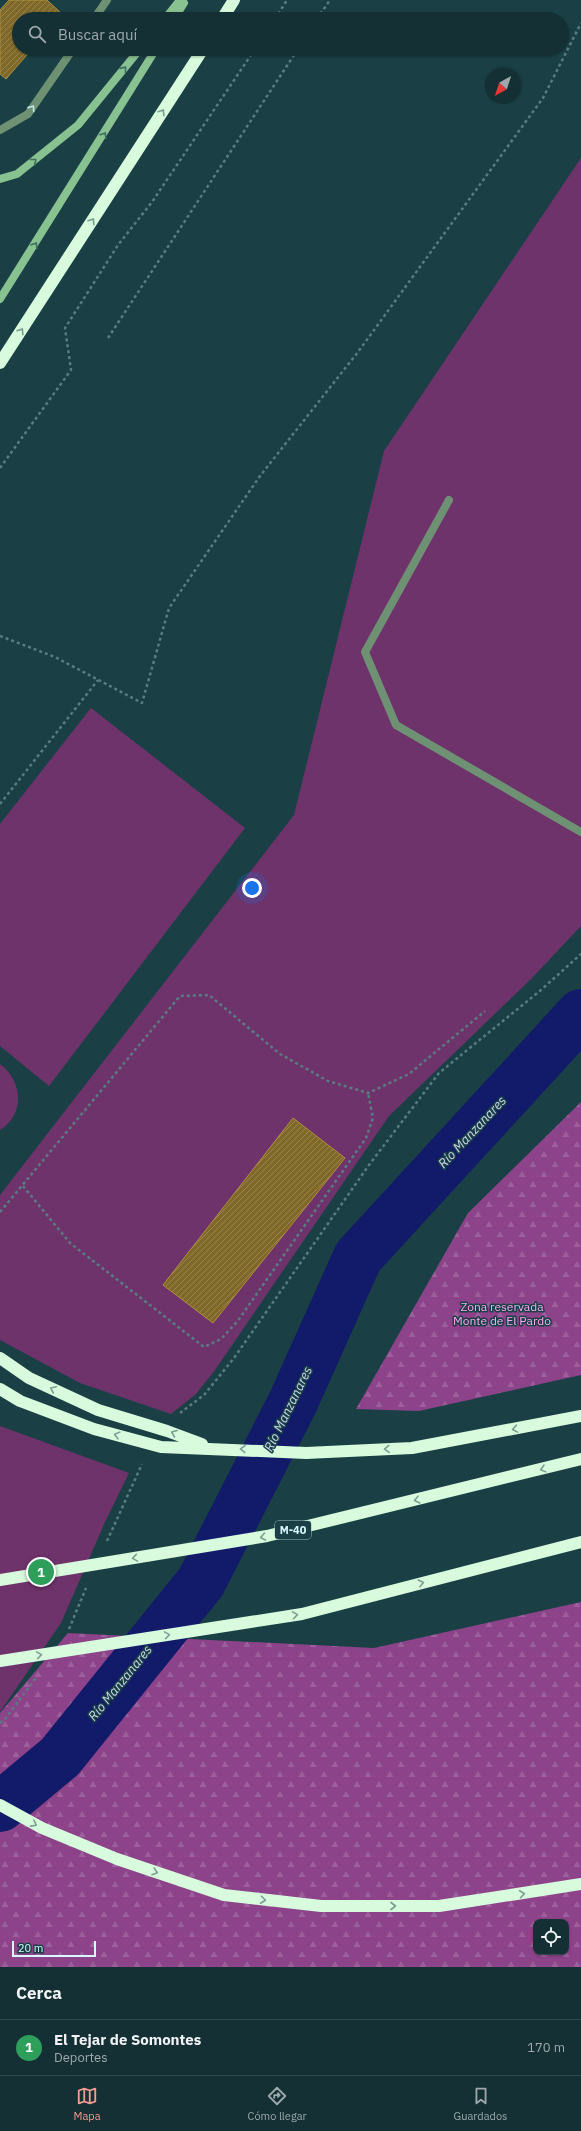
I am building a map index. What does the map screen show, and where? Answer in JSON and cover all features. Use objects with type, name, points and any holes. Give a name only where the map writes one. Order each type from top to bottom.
[{"type":"highway","points":[[226,12],[234,0]]},
{"type":"highway","points":[[0,364],[198,56]]},
{"type":"highway","points":[[0,1358],[29,1378],[98,1410],[167,1431],[211,1448]]},
{"type":"highway","points":[[0,1389],[20,1401],[94,1429],[161,1447],[306,1453],[412,1448],[581,1416]]},
{"type":"highway","name":"M-40","points":[[0,1580],[267,1536],[581,1459]]},
{"type":"highway","points":[[0,1661],[302,1614],[581,1542]]},
{"type":"highway","points":[[0,1806],[42,1828],[117,1859],[224,1895],[322,1906],[440,1906],[581,1884]]},
{"type":"street","points":[[171,12],[180,0]]},
{"type":"street","points":[[178,12],[185,0]]},
{"type":"street","points":[[0,180],[17,174],[78,125],[134,56]]},
{"type":"street","points":[[0,298],[14,278],[152,56]]},
{"type":"lane","points":[[99,12],[107,0]]},
{"type":"lane","points":[[0,130],[28,114],[68,56]]},
{"type":"lane","points":[[449,500],[365,652],[396,725],[581,832]]},
{"type":"path","points":[[279,12],[287,0]]},
{"type":"path","points":[[322,12],[330,0]]},
{"type":"path","points":[[569,47],[581,23]]},
{"type":"path","points":[[0,468],[71,370],[65,328],[118,245],[152,202],[250,56]]},
{"type":"path","points":[[108,338],[293,56]]},
{"type":"path","points":[[0,636],[55,657],[142,703],[169,608],[260,476],[358,352],[543,98],[564,56]]},
{"type":"path","points":[[0,804],[98,680]]},
{"type":"path","points":[[176,1416],[204,1395],[234,1358],[369,1165],[439,1073],[541,990],[581,954]]},
{"type":"path","points":[[0,1212],[23,1186],[145,1035],[180,996],[209,995],[280,1054],[328,1081],[368,1093],[409,1074],[485,1011]]},
{"type":"path","points":[[23,1186],[70,1243],[204,1347],[221,1339],[237,1322],[366,1138],[373,1118],[368,1093]]},
{"type":"path","points":[[106,1542],[145,1459]]},
{"type":"path","points":[[68,1633],[88,1584]]},
{"type":"green space","name":"Zona reservada Monte de El Pardo","points":[[581,1102],[581,1375],[419,1411],[356,1409],[468,1213]]},
{"type":"green space","points":[[581,1602],[581,1967],[0,1967],[0,1713],[68,1633],[374,1648]]},
{"type":"shaded area","points":[[581,158],[581,926],[532,978],[389,1116],[215,1370],[196,1394],[171,1414],[80,1383],[0,1340],[0,1195],[294,815],[384,451]]},
{"type":"shaded area","points":[[91,708],[245,828],[49,1086],[0,1046],[0,824]]},
{"type":"shaded area","points":[[0,1064],[13,1079],[17,1088],[18,1097],[14,1115],[0,1130]]},
{"type":"shaded area","points":[[0,1426],[129,1473],[105,1522],[61,1623],[0,1712]]},
{"type":"building","points":[[9,0],[47,0],[60,12],[12,12],[12,56],[26,56],[6,79],[0,74],[0,10]]},
{"type":"building","points":[[293,1118],[345,1158],[213,1323],[163,1285]]},
{"type":"waterway","name":"Río Manzanares","points":[[0,1807],[60,1757],[201,1582],[293,1402],[358,1257],[581,1014]]},
{"type":"place","name":"El Tejar de Somontes","points":[[41,1572]]}]
